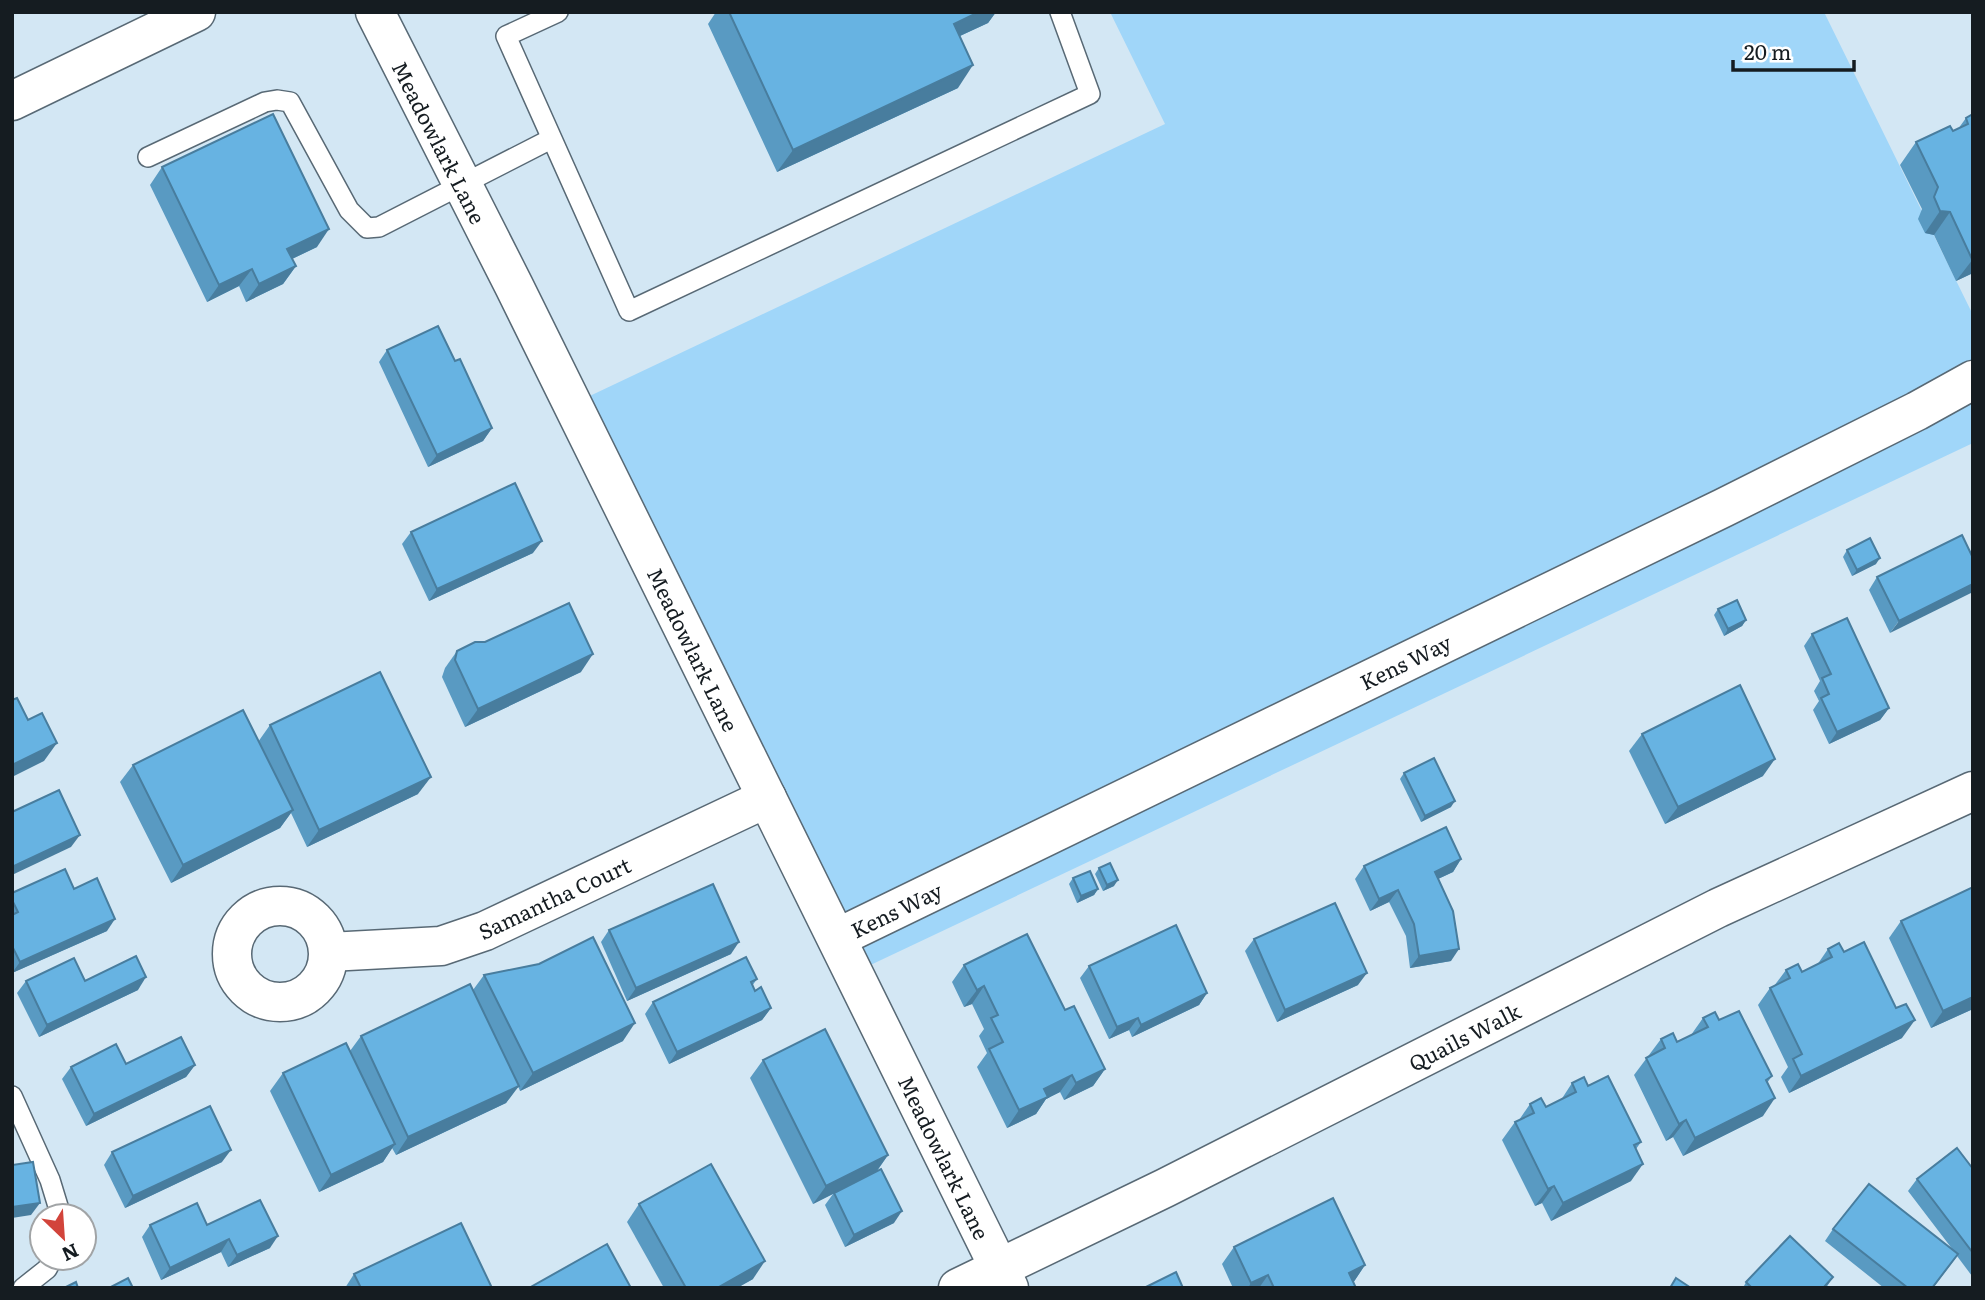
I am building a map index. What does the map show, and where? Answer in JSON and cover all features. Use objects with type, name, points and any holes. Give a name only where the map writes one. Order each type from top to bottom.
[{"type":"street","points":[[12,101],[196,12]]},
{"type":"street","name":"Meadowlark Lane","points":[[374,12],[767,797],[1004,1278]]},
{"type":"street","name":"Kens Way","points":[[836,938],[1723,508],[1973,380]]},
{"type":"street","name":"Quails Walk","points":[[958,1288],[1004,1278],[1178,1182],[1718,908],[1973,791]]},
{"type":"street","name":"Samantha Court","points":[[329,952],[441,946],[485,931],[767,797]]},
{"type":"lane","points":[[558,12],[506,36],[629,312],[1090,94],[1060,12]]},
{"type":"lane","points":[[148,156],[265,102],[290,102],[349,210],[367,228],[379,227],[551,139]]},
{"type":"lane","points":[[12,1097],[50,1180],[57,1202]]},
{"type":"lane","points":[[23,1288],[43,1272]]},
{"type":"shaded area","points":[[1110,12],[1824,12],[1973,315],[1973,443],[862,969],[558,411],[1165,124]]},
{"type":"building","points":[[729,12],[979,12],[954,24],[973,65],[793,150]]},
{"type":"building","points":[[273,114],[329,229],[287,249],[296,266],[259,284],[252,269],[219,285],[162,167]]},
{"type":"building","points":[[1973,114],[1972,259],[1950,212],[1940,211],[1934,197],[1938,187],[1916,142],[1950,126],[1953,131],[1968,124],[1966,118]]},
{"type":"building","points":[[438,326],[455,361],[460,359],[492,428],[437,455],[387,350]]},
{"type":"building","points":[[515,483],[542,541],[437,589],[411,532]]},
{"type":"building","points":[[1962,535],[1973,558],[1973,584],[1899,621],[1877,577]]},
{"type":"building","points":[[1870,538],[1880,558],[1857,570],[1847,550]]},
{"type":"building","points":[[1737,600],[1746,620],[1728,629],[1718,609]]},
{"type":"building","points":[[569,603],[593,654],[478,709],[455,660],[457,651],[475,642],[485,642]]},
{"type":"building","points":[[1847,618],[1889,708],[1837,732],[1821,698],[1829,694],[1822,678],[1831,674],[1812,634]]},
{"type":"building","points":[[380,672],[431,777],[319,830],[270,725]]},
{"type":"building","points":[[1740,685],[1775,759],[1678,807],[1642,734]]},
{"type":"building","points":[[17,698],[28,720],[42,713],[57,743],[12,765],[12,700]]},
{"type":"building","points":[[243,710],[293,810],[183,865],[133,765]]},
{"type":"building","points":[[1434,758],[1455,801],[1425,816],[1404,773]]},
{"type":"building","points":[[59,790],[80,835],[12,867],[12,812]]},
{"type":"building","points":[[1446,827],[1461,859],[1435,872],[1453,911],[1459,949],[1419,956],[1414,924],[1398,890],[1379,899],[1364,866]]},
{"type":"building","points":[[1110,863],[1118,880],[1107,885],[1099,868]]},
{"type":"building","points":[[65,869],[74,889],[97,878],[115,919],[20,962],[12,946],[12,915],[18,912],[12,900],[12,893]]},
{"type":"building","points":[[1090,871],[1098,889],[1081,896],[1073,878]]},
{"type":"building","points":[[713,884],[739,942],[636,988],[609,930]]},
{"type":"building","points":[[1973,887],[1973,997],[1943,1011],[1901,921]]},
{"type":"building","points":[[1335,903],[1367,973],[1285,1010],[1254,939]]},
{"type":"building","points":[[1176,925],[1207,993],[1141,1025],[1138,1018],[1117,1027],[1089,966]]},
{"type":"building","points":[[1027,934],[1065,1010],[1074,1006],[1105,1069],[1076,1083],[1072,1075],[1044,1089],[1048,1097],[1019,1110],[989,1049],[1003,1042],[991,1018],[998,1015],[984,986],[977,990],[964,965]]},
{"type":"building","points":[[593,937],[635,1023],[533,1073],[484,975],[539,964]]},
{"type":"building","points":[[1864,942],[1896,1008],[1906,1004],[1915,1020],[1801,1076],[1793,1059],[1802,1054],[1770,988],[1790,978],[1786,970],[1798,964],[1802,972],[1832,957],[1828,949],[1839,943],[1844,952]]},
{"type":"building","points":[[136,956],[146,977],[47,1025],[26,981],[74,958],[85,981]]},
{"type":"building","points":[[746,957],[757,979],[751,982],[755,991],[761,987],[771,1008],[677,1052],[653,1002]]},
{"type":"building","points":[[470,984],[519,1086],[408,1137],[361,1036]]},
{"type":"building","points":[[1739,1011],[1772,1076],[1766,1080],[1775,1098],[1695,1138],[1686,1120],[1679,1124],[1646,1058],[1665,1048],[1661,1039],[1673,1033],[1677,1042],[1708,1027],[1703,1018],[1715,1012],[1719,1020]]},
{"type":"building","points":[[825,1029],[888,1155],[826,1186],[763,1060]]},
{"type":"building","points":[[181,1037],[195,1065],[94,1114],[71,1067],[116,1044],[126,1064]]},
{"type":"building","points":[[346,1043],[395,1144],[331,1175],[283,1073]]},
{"type":"building","points":[[1608,1076],[1641,1142],[1634,1145],[1643,1164],[1563,1203],[1554,1186],[1548,1189],[1515,1122],[1534,1113],[1530,1104],[1541,1098],[1546,1107],[1576,1092],[1572,1083],[1584,1077],[1588,1086]]},
{"type":"building","points":[[210,1106],[231,1150],[133,1196],[112,1152]]},
{"type":"building","points":[[1957,1148],[1973,1169],[1973,1253],[1917,1179]]},
{"type":"building","points":[[33,1162],[40,1202],[12,1207],[12,1165]]},
{"type":"building","points":[[711,1164],[765,1261],[717,1288],[686,1288],[639,1204]]},
{"type":"building","points":[[881,1169],[902,1211],[854,1235],[834,1193]]},
{"type":"building","points":[[1869,1184],[1958,1254],[1932,1288],[1908,1288],[1833,1229]]},
{"type":"building","points":[[1333,1198],[1365,1265],[1349,1273],[1356,1288],[1274,1288],[1268,1275],[1251,1283],[1234,1247]]},
{"type":"building","points":[[260,1200],[278,1236],[237,1255],[229,1239],[170,1268],[150,1225],[197,1203],[207,1225]]},
{"type":"building","points":[[461,1223],[492,1288],[361,1288],[354,1274]]},
{"type":"building","points":[[1790,1236],[1833,1277],[1825,1288],[1752,1288],[1746,1282]]},
{"type":"building","points":[[607,1244],[631,1288],[529,1288]]},
{"type":"building","points":[[1176,1272],[1183,1288],[1144,1288]]},
{"type":"building","points":[[128,1278],[133,1288],[109,1288]]},
{"type":"building","points":[[1676,1278],[1691,1288],[1670,1288]]},
{"type":"building","points":[[76,1282],[78,1288],[64,1288]]}]
